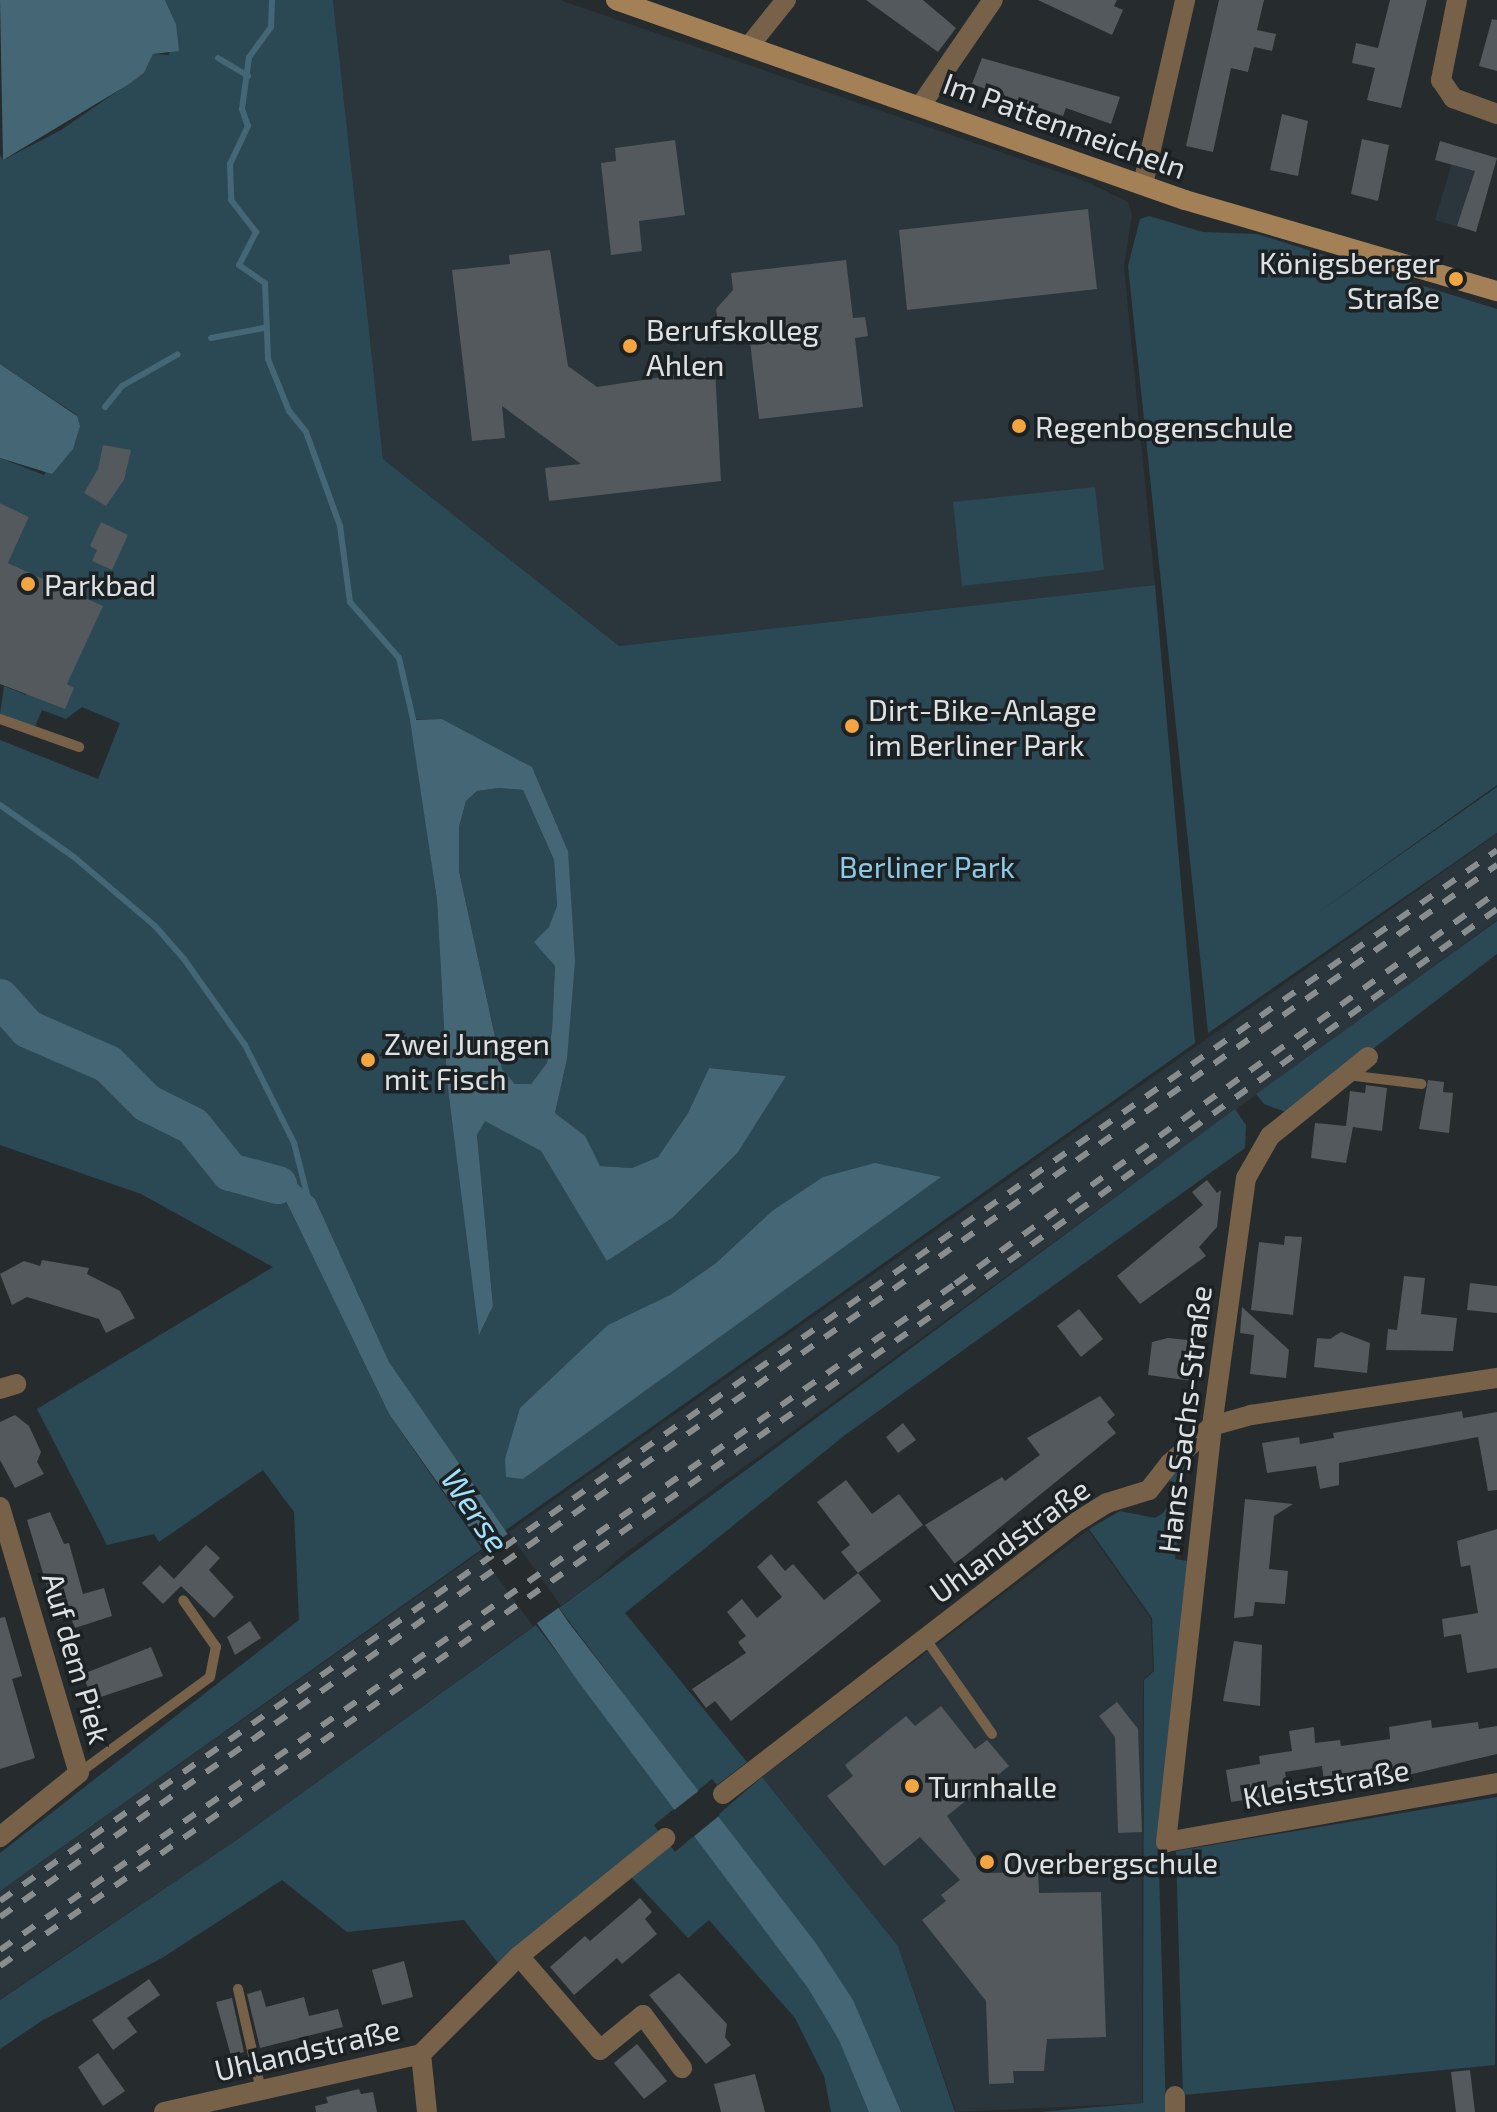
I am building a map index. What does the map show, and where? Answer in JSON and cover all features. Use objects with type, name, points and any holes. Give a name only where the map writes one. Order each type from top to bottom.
[{"type":"street","name":"Im Pattenmeicheln","points":[[616,0],[1143,184],[1497,291]]},
{"type":"street","points":[[749,46],[786,0]]},
{"type":"street","points":[[921,105],[993,0]]},
{"type":"street","points":[[1143,184],[1185,0]]},
{"type":"street","points":[[1457,0],[1441,60],[1441,80],[1453,98],[1497,114]]},
{"type":"street","name":"Hans-Sachs-Straße","points":[[1166,1842],[1212,1426],[1246,1178],[1270,1136],[1368,1057]]},
{"type":"street","name":"Uhlandstraße","points":[[723,1794],[1078,1521],[1107,1503],[1149,1490],[1169,1464],[1212,1426],[1251,1415],[1497,1378]]},
{"type":"street","name":"Auf dem Piek","points":[[0,1507],[79,1773],[0,1837]]},
{"type":"street","name":"Kleiststraße","points":[[1166,1842],[1497,1783]]},
{"type":"street","name":"Uhlandstraße","points":[[164,2112],[421,2054],[519,1956],[665,1838]]},
{"type":"street","points":[[519,1956],[600,2050],[643,2015],[682,2068]]},
{"type":"street","points":[[421,2054],[427,2112]]},
{"type":"lane","points":[[0,719],[79,747]]},
{"type":"lane","points":[[1346,1075],[1421,1084]]},
{"type":"lane","points":[[79,1773],[210,1677],[216,1647],[183,1600]]},
{"type":"lane","points":[[925,1638],[992,1734]]},
{"type":"lane","points":[[238,1989],[261,2090]]},
{"type":"shaded area","name":"Berufskolleg Ahlen","points":[[333,0],[560,0],[1085,181],[1128,202],[1132,214],[1124,267],[1155,585],[619,646],[383,459]]},
{"type":"shaded area","points":[[1457,146],[1497,158],[1476,232],[1435,220]]},
{"type":"shaded area","points":[[1497,834],[1497,920],[621,1556],[595,1581],[473,1670],[238,1839],[0,1999],[0,1891]]},
{"type":"shaded area","name":"Overbergschule","points":[[1088,1530],[1151,1619],[1153,1670],[1143,1680],[1142,2103],[956,2112],[898,1946],[762,1777]]},
{"type":"green space","name":"Berliner Park","points":[[165,0],[333,0],[383,459],[619,646],[1155,585],[1195,1043],[503,1532],[389,1362],[315,1199],[232,1172],[285,1199],[389,1414],[482,1549],[0,1891],[0,1853],[299,1620],[294,1512],[263,1470],[159,1542],[154,1534],[107,1545],[37,1409],[273,1267],[141,1194],[0,1145],[0,740],[98,779],[120,723],[82,707],[66,719],[42,710],[34,729],[0,714],[4,686],[26,695],[39,666],[102,606],[8,563],[29,517],[0,503],[0,458],[44,475],[77,415],[0,364],[0,155],[3,160],[61,130],[144,73],[153,54],[169,55],[176,24]],"holes":[[[411,719],[442,719],[532,767],[568,851],[567,1058],[555,1113],[584,1136],[600,1166],[632,1168],[658,1157],[688,1113],[709,1068],[785,1076],[608,1261],[541,1151],[485,1120],[477,1135],[493,1306],[480,1333],[447,1081],[437,900]],[[940,1177],[765,1303],[523,1479],[608,1326],[670,1295],[716,1263],[772,1211]]]},
{"type":"green space","points":[[1149,216],[1203,232],[1257,234],[1497,309],[1497,785],[1313,916],[1497,787],[1497,833],[1208,1033],[1128,266],[1140,219]]},
{"type":"green space","points":[[1095,487],[1104,570],[962,586],[953,502]]},
{"type":"green space","points":[[499,788],[523,790],[554,860],[557,906],[543,950],[555,966],[552,1030],[547,1063],[531,1084],[515,1084],[502,1069],[459,871],[459,827],[466,801],[477,791]]},
{"type":"green space","points":[[1497,921],[1497,954],[1289,1113],[1264,1104],[1256,1094]]},
{"type":"green space","points":[[1235,1109],[1246,1125],[1245,1148],[845,1435],[625,1613],[747,1762],[717,1785],[712,1779],[697,1791],[559,1608]]},
{"type":"green space","points":[[1187,1461],[1175,1559],[1188,1561],[1158,1835],[1166,2112],[1040,2112],[1143,2103],[1144,1680],[1154,1671],[1152,1618],[1089,1529],[1120,1511],[1155,1518],[1163,1513],[1173,1497],[1168,1473]]},
{"type":"green space","points":[[536,1625],[675,1808],[654,1825],[658,1831],[498,1963],[464,1920],[347,1932],[282,1880],[162,1958],[43,2020],[0,2049],[0,2000],[238,1839]]},
{"type":"green space","points":[[762,1777],[898,1946],[955,2112],[831,2112],[824,2076],[795,2018],[709,1920],[688,1938],[629,1875],[670,1845],[675,1852]]},
{"type":"green space","points":[[1497,1797],[1495,2065],[1183,2095],[1176,1851]]},
{"type":"water","points":[[0,0],[165,0],[176,24],[179,51],[153,54],[144,73],[129,84],[3,160]]},
{"type":"water","points":[[0,364],[77,416],[80,426],[73,449],[52,474],[0,458]]},
{"type":"water","points":[[442,719],[532,767],[568,851],[575,961],[567,1059],[555,1113],[585,1136],[600,1166],[632,1168],[658,1157],[688,1113],[709,1068],[786,1076],[738,1152],[672,1218],[607,1261],[541,1151],[485,1121],[477,1135],[493,1306],[479,1335],[447,1081],[437,900],[410,720]],"holes":[[[499,788],[523,790],[554,860],[557,906],[549,927],[534,942],[555,966],[547,1063],[531,1084],[515,1084],[502,1069],[459,871],[459,827],[466,801],[477,791]]]},
{"type":"water","points":[[875,1163],[941,1177],[523,1479],[506,1477],[505,1459],[520,1408],[608,1325],[670,1295],[716,1263],[772,1211],[823,1177]]},
{"type":"water","points":[[230,1172],[291,1179],[315,1199],[389,1362],[569,1623],[815,1942],[853,2000],[901,2112],[869,2112],[839,2040],[808,1988],[577,1680],[389,1414],[285,1199]]},
{"type":"pier","points":[[509,1533],[561,1606],[533,1626],[480,1553]]},
{"type":"pier","points":[[701,1789],[720,1815],[692,1838],[673,1811]]},
{"type":"building","points":[[866,0],[923,0],[956,28],[938,52]]},
{"type":"building","points":[[1038,0],[1117,0],[1114,6],[1123,10],[1112,35]]},
{"type":"building","points":[[1219,0],[1264,0],[1257,30],[1276,34],[1272,51],[1254,47],[1248,72],[1231,68],[1213,152],[1186,146]]},
{"type":"building","points":[[1390,0],[1427,0],[1401,108],[1367,100],[1375,68],[1352,63],[1356,43],[1378,48]]},
{"type":"building","points":[[1492,19],[1497,20],[1497,71],[1479,66]]},
{"type":"building","points":[[982,58],[1120,97],[1111,124],[1066,108],[1063,116],[972,84]]},
{"type":"building","points":[[1282,114],[1308,121],[1298,176],[1270,170]]},
{"type":"building","points":[[1362,139],[1389,145],[1378,201],[1351,194]]},
{"type":"building","points":[[675,140],[685,215],[639,221],[642,251],[611,255],[601,163],[616,161],[615,148]]},
{"type":"building","points":[[1440,141],[1497,158],[1476,232],[1457,226],[1475,171],[1435,160]]},
{"type":"building","points":[[1088,209],[1097,289],[907,310],[899,230]]},
{"type":"building","points":[[550,250],[568,366],[597,387],[715,369],[721,481],[549,501],[545,468],[581,464],[502,406],[505,438],[472,441],[452,270],[510,264],[509,255]]},
{"type":"building","points":[[846,260],[853,318],[865,317],[868,336],[855,338],[863,407],[759,419],[749,333],[726,336],[719,329],[716,309],[733,290],[731,273]]},
{"type":"building","points":[[103,445],[131,450],[124,480],[106,506],[84,493],[98,469]]},
{"type":"building","name":"Parkbad","points":[[0,503],[29,517],[8,563],[103,606],[67,684],[74,688],[65,709],[0,684]]},
{"type":"building","points":[[101,522],[128,535],[112,570],[92,561],[97,550],[90,546]]},
{"type":"building","points":[[1428,1080],[1444,1082],[1443,1092],[1453,1093],[1449,1133],[1419,1129]]},
{"type":"building","points":[[1366,1085],[1387,1088],[1382,1131],[1353,1127],[1346,1163],[1311,1158],[1315,1123],[1346,1126],[1350,1091],[1365,1093]]},
{"type":"building","points":[[1207,1180],[1217,1193],[1221,1190],[1217,1227],[1199,1247],[1206,1256],[1140,1304],[1117,1276],[1203,1205],[1192,1192]]},
{"type":"building","points":[[1285,1236],[1302,1237],[1293,1315],[1251,1310],[1259,1242],[1284,1245]]},
{"type":"building","points":[[42,1260],[89,1268],[87,1274],[120,1291],[135,1318],[106,1333],[99,1319],[27,1297],[12,1305],[0,1274],[24,1261],[40,1266]]},
{"type":"building","points":[[1404,1276],[1425,1278],[1421,1314],[1457,1318],[1453,1351],[1386,1350],[1388,1329],[1397,1330]]},
{"type":"building","points":[[1470,1283],[1497,1286],[1497,1313],[1467,1310]]},
{"type":"building","points":[[1242,1307],[1289,1350],[1286,1378],[1250,1374],[1254,1335],[1240,1333]]},
{"type":"building","points":[[1079,1309],[1103,1339],[1081,1357],[1057,1326]]},
{"type":"building","points":[[1341,1332],[1370,1343],[1367,1373],[1314,1367],[1317,1338],[1330,1339]]},
{"type":"building","points":[[1168,1338],[1197,1341],[1192,1381],[1148,1375],[1152,1342]]},
{"type":"building","points":[[1100,1396],[1115,1415],[1107,1422],[1116,1433],[955,1564],[925,1525],[1002,1477],[1005,1481],[1040,1455],[1027,1438]]},
{"type":"building","points":[[1462,1411],[1463,1418],[1497,1412],[1497,1490],[1488,1491],[1478,1437],[1339,1463],[1339,1485],[1320,1489],[1316,1466],[1267,1473],[1262,1443],[1299,1437],[1300,1444],[1334,1438],[1333,1433]]},
{"type":"building","points":[[15,1415],[29,1426],[41,1452],[37,1462],[44,1474],[15,1488],[0,1460],[0,1422]]},
{"type":"building","points":[[903,1423],[916,1440],[898,1453],[886,1437]]},
{"type":"building","points":[[846,1480],[872,1514],[899,1494],[923,1525],[858,1573],[841,1552],[850,1545],[817,1502]]},
{"type":"building","points":[[1245,1499],[1293,1504],[1274,1516],[1269,1569],[1288,1571],[1285,1604],[1255,1602],[1253,1616],[1234,1618]]},
{"type":"building","points":[[50,1512],[64,1544],[69,1543],[83,1594],[104,1588],[112,1616],[75,1628],[70,1616],[57,1620],[27,1520]]},
{"type":"building","points":[[1497,1529],[1497,1668],[1467,1673],[1461,1634],[1444,1637],[1442,1619],[1478,1613],[1470,1565],[1461,1567],[1457,1541]]},
{"type":"building","points":[[206,1545],[220,1558],[209,1570],[234,1597],[214,1618],[181,1586],[163,1604],[142,1583],[160,1565],[174,1579]]},
{"type":"building","points":[[771,1554],[785,1571],[793,1564],[824,1600],[858,1573],[881,1601],[731,1721],[715,1701],[706,1708],[692,1689],[746,1653],[738,1642],[746,1636],[727,1612],[742,1599],[757,1618],[782,1597],[757,1567]]},
{"type":"building","points":[[5,1617],[22,1676],[12,1679],[35,1758],[0,1769],[0,1618]]},
{"type":"building","points":[[250,1621],[261,1638],[235,1655],[227,1637]]},
{"type":"building","points":[[1234,1641],[1262,1645],[1260,1706],[1223,1701]]},
{"type":"building","points":[[151,1647],[163,1676],[92,1700],[83,1674]]},
{"type":"building","points":[[1117,1702],[1138,1729],[1142,1832],[1118,1833],[1115,1737],[1099,1716]]},
{"type":"building","points":[[941,1706],[975,1749],[987,1740],[1009,1766],[947,1816],[986,1873],[1038,1872],[1039,1893],[1101,1892],[1106,2037],[1047,2039],[1044,2071],[1013,2071],[1014,2083],[989,2084],[986,2001],[922,1920],[946,1901],[941,1895],[960,1880],[920,1837],[884,1866],[827,1796],[853,1776],[845,1765],[906,1716],[915,1726]]},
{"type":"building","points":[[1431,1720],[1432,1728],[1478,1722],[1479,1729],[1497,1726],[1497,1754],[1412,1774],[1324,1781],[1322,1766],[1285,1772],[1287,1784],[1263,1788],[1264,1797],[1231,1802],[1226,1770],[1260,1764],[1259,1756],[1292,1751],[1289,1731],[1314,1727],[1315,1743],[1340,1740],[1341,1746],[1390,1739],[1389,1727]]},
{"type":"building","points":[[640,1898],[652,1912],[645,1919],[657,1934],[622,1964],[617,1958],[574,1995],[550,1967],[585,1936],[590,1941]]},
{"type":"building","points":[[404,1961],[413,1997],[382,2005],[372,1970]]},
{"type":"building","points":[[679,1973],[727,2024],[725,2037],[731,2045],[706,2064],[649,1995]]},
{"type":"building","points":[[149,1979],[160,1995],[127,2018],[137,2032],[113,2050],[92,2020]]},
{"type":"building","points":[[261,1990],[266,2007],[304,1997],[309,2016],[338,2009],[343,2027],[260,2048],[247,1994]]},
{"type":"building","points":[[232,1998],[244,2052],[231,2056],[216,2002]]},
{"type":"building","points":[[637,2044],[667,2081],[644,2099],[614,2063]]},
{"type":"building","points":[[98,2053],[125,2091],[103,2106],[78,2067]]},
{"type":"building","points":[[1470,2070],[1475,2112],[1456,2112],[1451,2072]]},
{"type":"building","points":[[755,2074],[765,2112],[721,2112],[714,2084]]},
{"type":"building","points":[[359,2089],[361,2094],[373,2092],[377,2112],[316,2112],[315,2106],[328,2103],[326,2097]]},
{"type":"waterway","points":[[272,0],[271,27],[249,57],[242,109],[248,126],[230,164],[231,200],[256,232],[239,265],[265,283],[268,359],[289,411],[306,432],[340,526],[350,602],[399,658],[413,719]]},
{"type":"waterway","points":[[218,58],[248,76]]},
{"type":"waterway","points":[[211,338],[264,328]]},
{"type":"waterway","points":[[105,407],[122,386],[178,354]]},
{"type":"waterway","points":[[0,805],[74,857],[155,926],[184,959],[245,1045],[294,1143],[308,1198]]},
{"type":"waterway","name":"Werse","points":[[0,998],[28,1029],[108,1064],[147,1103],[193,1126],[230,1172],[278,1185]]},
{"type":"railway","points":[[0,1901],[1497,850]]},
{"type":"railway","points":[[0,1917],[1497,865]]},
{"type":"railway","points":[[0,1950],[955,1284],[1497,892]]},
{"type":"railway","points":[[0,1966],[963,1294],[1497,909]]},
{"type":"place","name":"Königsberger Straße","points":[[1456,279]]},
{"type":"place","name":"Berufskolleg Ahlen","points":[[630,346]]},
{"type":"place","name":"Regenbogenschule","points":[[1019,426]]},
{"type":"place","name":"Parkbad","points":[[28,584]]},
{"type":"place","name":"Dirt-Bike-Anlage im Berliner Park","points":[[852,726]]},
{"type":"place","name":"Zwei Jungen mit Fisch","points":[[368,1060]]},
{"type":"place","name":"Turnhalle","points":[[912,1786]]},
{"type":"place","name":"Overbergschule","points":[[987,1862]]}]
